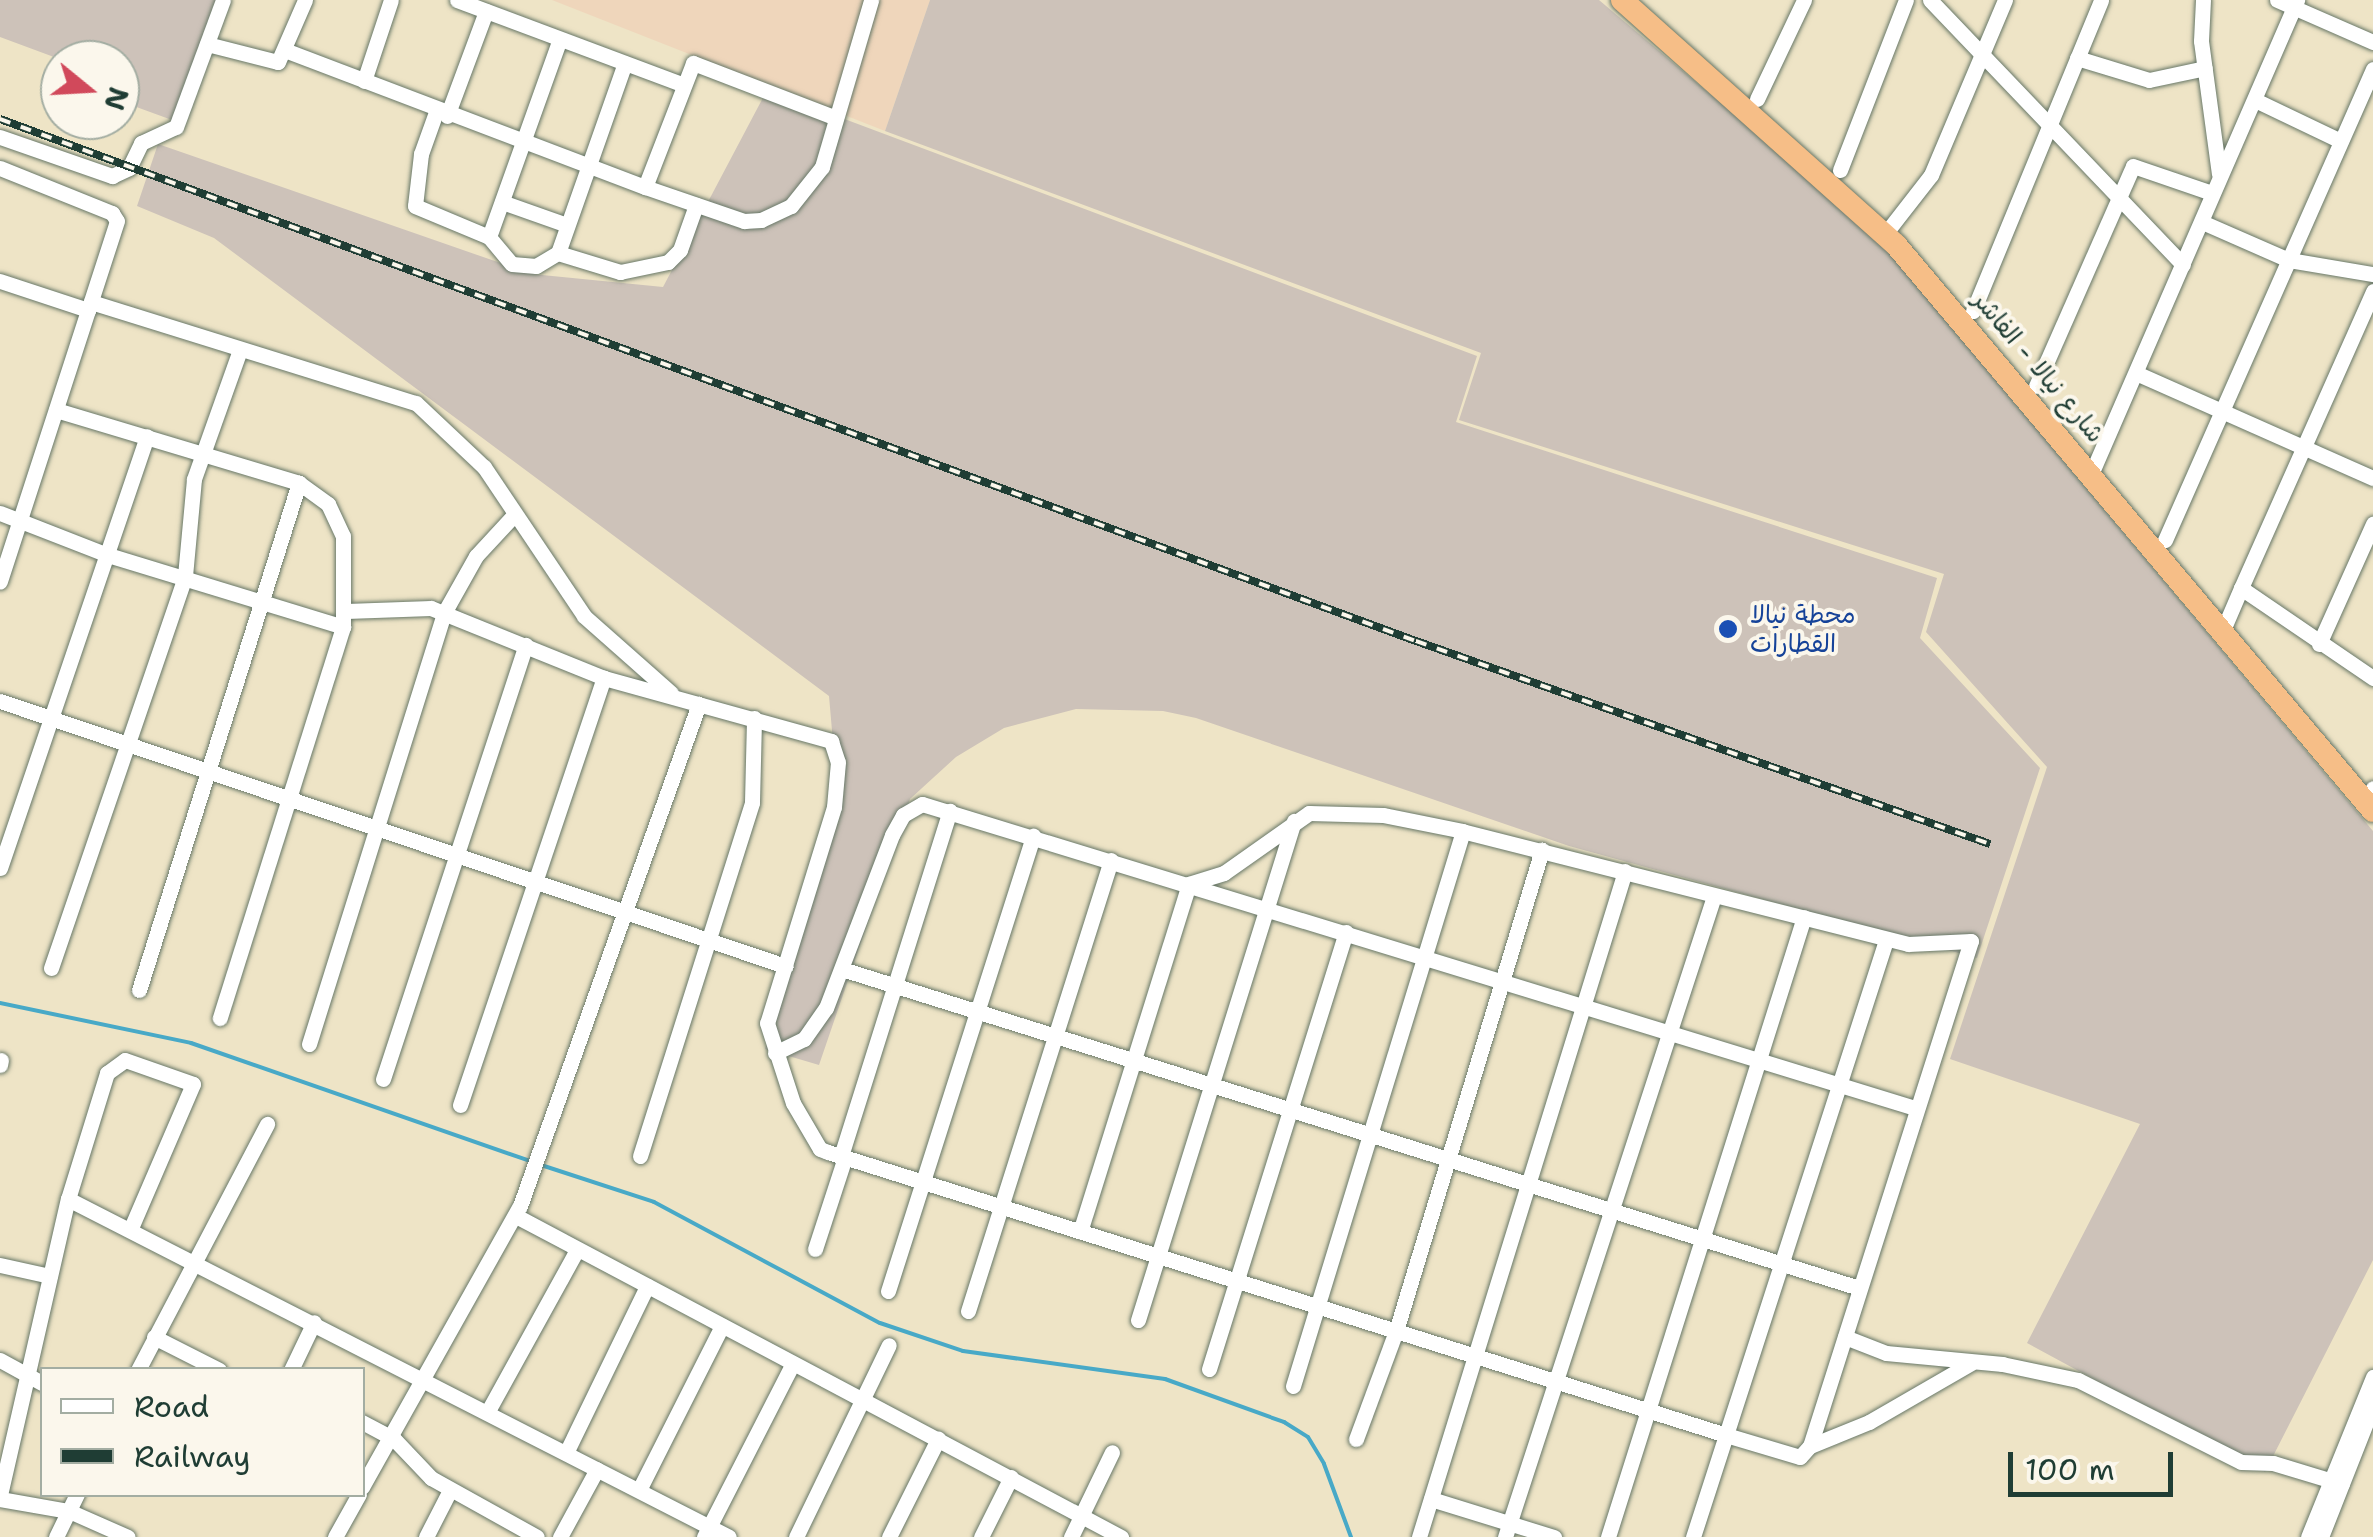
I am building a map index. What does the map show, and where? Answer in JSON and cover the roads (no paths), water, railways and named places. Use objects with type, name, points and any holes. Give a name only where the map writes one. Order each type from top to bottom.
[{"type":"highway","name":"شارع نيالا - الفاشر","points":[[1634,2],[1757,98],[1840,170],[2095,466],[2350,773],[2373,810]]},
{"type":"highway","name":"شارع نيالا - الفاشر","points":[[1634,2],[1890,229],[1973,311],[2036,386],[2095,466],[2165,540],[2175,563]]},
{"type":"highway","name":"شارع نيالا - الفاشر","points":[[2350,773],[2373,790]]},
{"type":"street","points":[[0,137],[112,176],[129,168],[141,142],[176,127],[223,0]]},
{"type":"street","points":[[207,44],[278,62],[287,50],[305,0]]},
{"type":"street","points":[[364,81],[391,0]]},
{"type":"street","points":[[457,0],[682,84]]},
{"type":"street","points":[[287,50],[442,114],[744,221],[791,206],[822,167],[832,116],[871,0]]},
{"type":"street","points":[[1757,98],[1804,0]]},
{"type":"street","points":[[1840,170],[1906,0]]},
{"type":"street","points":[[1930,0],[2184,265]]},
{"type":"street","points":[[1890,229],[1930,175],[2005,0]]},
{"type":"street","points":[[1973,311],[2102,0]]},
{"type":"street","points":[[2203,0],[2205,68],[2220,177]]},
{"type":"street","points":[[2277,0],[2296,4],[2373,42]]},
{"type":"street","points":[[2095,466],[2296,4]]},
{"type":"street","points":[[486,11],[421,154],[415,206],[489,236],[498,254],[521,266],[542,264],[558,253],[625,63]]},
{"type":"street","points":[[489,236],[560,39]]},
{"type":"street","points":[[2078,58],[2149,80],[2205,68]]},
{"type":"street","points":[[645,187],[692,64],[832,116]]},
{"type":"street","points":[[2165,540],[2373,70]]},
{"type":"street","points":[[2254,100],[2341,141]]},
{"type":"street","points":[[2036,386],[2133,166],[2142,165],[2212,194]]},
{"type":"street","points":[[0,168],[114,214],[90,306],[0,582]]},
{"type":"street","points":[[502,202],[567,225]]},
{"type":"street","points":[[558,253],[620,272],[668,262],[680,250],[696,205]]},
{"type":"street","points":[[2202,222],[2289,260],[2373,274]]},
{"type":"street","points":[[1,284],[90,306],[416,403],[471,450],[584,616],[678,699]]},
{"type":"street","points":[[2226,624],[2373,291]]},
{"type":"street","points":[[51,968],[185,576],[201,451],[240,350]]},
{"type":"street","points":[[2138,374],[2373,478]]},
{"type":"street","points":[[56,410],[299,482],[337,518],[345,619],[220,1018]]},
{"type":"street","points":[[0,868],[147,436]]},
{"type":"street","points":[[139,990],[299,482]]},
{"type":"street","points":[[0,513],[108,555],[345,619],[400,604],[444,613],[604,678],[825,738],[838,762],[832,817],[768,1016],[775,1053],[811,1138],[843,1157],[1802,1457],[1810,1446],[1971,941],[1927,946],[1886,940],[1463,831],[1325,811],[1294,820],[1224,873],[1189,884]]},
{"type":"street","points":[[309,1044],[444,613],[476,556],[514,516]]},
{"type":"street","points":[[2319,644],[2373,524]]},
{"type":"street","points":[[2241,588],[2373,678]]},
{"type":"street","points":[[383,1079],[526,646]]},
{"type":"street","points":[[460,1105],[604,678]]},
{"type":"street","points":[[0,701],[785,966]]},
{"type":"street","points":[[365,1482],[516,1216],[698,704]]},
{"type":"street","points":[[640,1156],[754,792],[754,718]]},
{"type":"street","points":[[775,1053],[811,1030],[845,970],[897,825],[919,804],[1916,1108]]},
{"type":"street","points":[[814,1249],[950,811]]},
{"type":"street","points":[[1138,1320],[1294,820]]},
{"type":"street","points":[[1293,1386],[1463,831]]},
{"type":"street","points":[[888,1292],[1033,836]]},
{"type":"street","points":[[1356,1438],[1396,1331],[1506,982],[1542,850]]},
{"type":"street","points":[[968,1311],[1111,860]]},
{"type":"street","points":[[1420,1537],[1625,871]]},
{"type":"street","points":[[1080,1232],[1189,884]]},
{"type":"street","points":[[1509,1531],[1560,1383],[1714,896]]},
{"type":"street","points":[[1608,1537],[1804,918]]},
{"type":"street","points":[[1210,1369],[1346,932]]},
{"type":"street","points":[[1693,1537],[1886,940]]},
{"type":"street","points":[[845,970],[1134,1057],[1859,1288]]},
{"type":"street","points":[[128,1537],[69,1512],[0,1497],[68,1199],[114,1065],[126,1060],[192,1082],[130,1230]]},
{"type":"street","points":[[139,1367],[268,1124]]},
{"type":"street","points":[[68,1199],[427,1378],[638,1490],[707,1532],[730,1537]]},
{"type":"street","points":[[516,1216],[1121,1537]]},
{"type":"street","points":[[488,1412],[577,1250]]},
{"type":"street","points":[[0,1265],[50,1276]]},
{"type":"street","points":[[566,1453],[647,1286]]},
{"type":"street","points":[[292,1367],[314,1322]]},
{"type":"street","points":[[638,1490],[722,1326]]},
{"type":"street","points":[[154,1337],[213,1367]]},
{"type":"street","points":[[1845,1337],[1886,1353],[1974,1362],[2078,1380],[2241,1462],[2273,1463],[2336,1482]]},
{"type":"street","points":[[796,1537],[889,1346]]},
{"type":"street","points":[[0,1360],[40,1382]]},
{"type":"street","points":[[1810,1446],[1868,1422],[1974,1362]]},
{"type":"street","points":[[707,1532],[794,1363]]},
{"type":"street","points":[[2321,1537],[2373,1377]]},
{"type":"street","points":[[2308,1537],[2373,1405]]},
{"type":"street","points":[[365,1424],[390,1436],[450,1490],[525,1534]]},
{"type":"street","points":[[890,1537],[938,1438]]},
{"type":"street","points":[[1071,1537],[1112,1452]]},
{"type":"street","points":[[560,1537],[596,1469]]},
{"type":"street","points":[[981,1537],[1011,1477]]},
{"type":"street","points":[[426,1537],[450,1490]]},
{"type":"street","points":[[56,1537],[76,1497]]},
{"type":"street","points":[[335,1537],[356,1497]]},
{"type":"street","points":[[1430,1499],[1509,1531],[1554,1537]]},
{"type":"waterway","points":[[0,1003],[191,1043],[529,1161]]},
{"type":"waterway","points":[[538,1164],[654,1202],[880,1323],[963,1351],[1165,1379],[1284,1422],[1308,1437],[1324,1464],[1351,1537]]},
{"type":"railway","points":[[0,119],[1416,641],[1990,844]]},
{"type":"place","name":"محطة نيالا القطارات","points":[[1728,629]]}]
